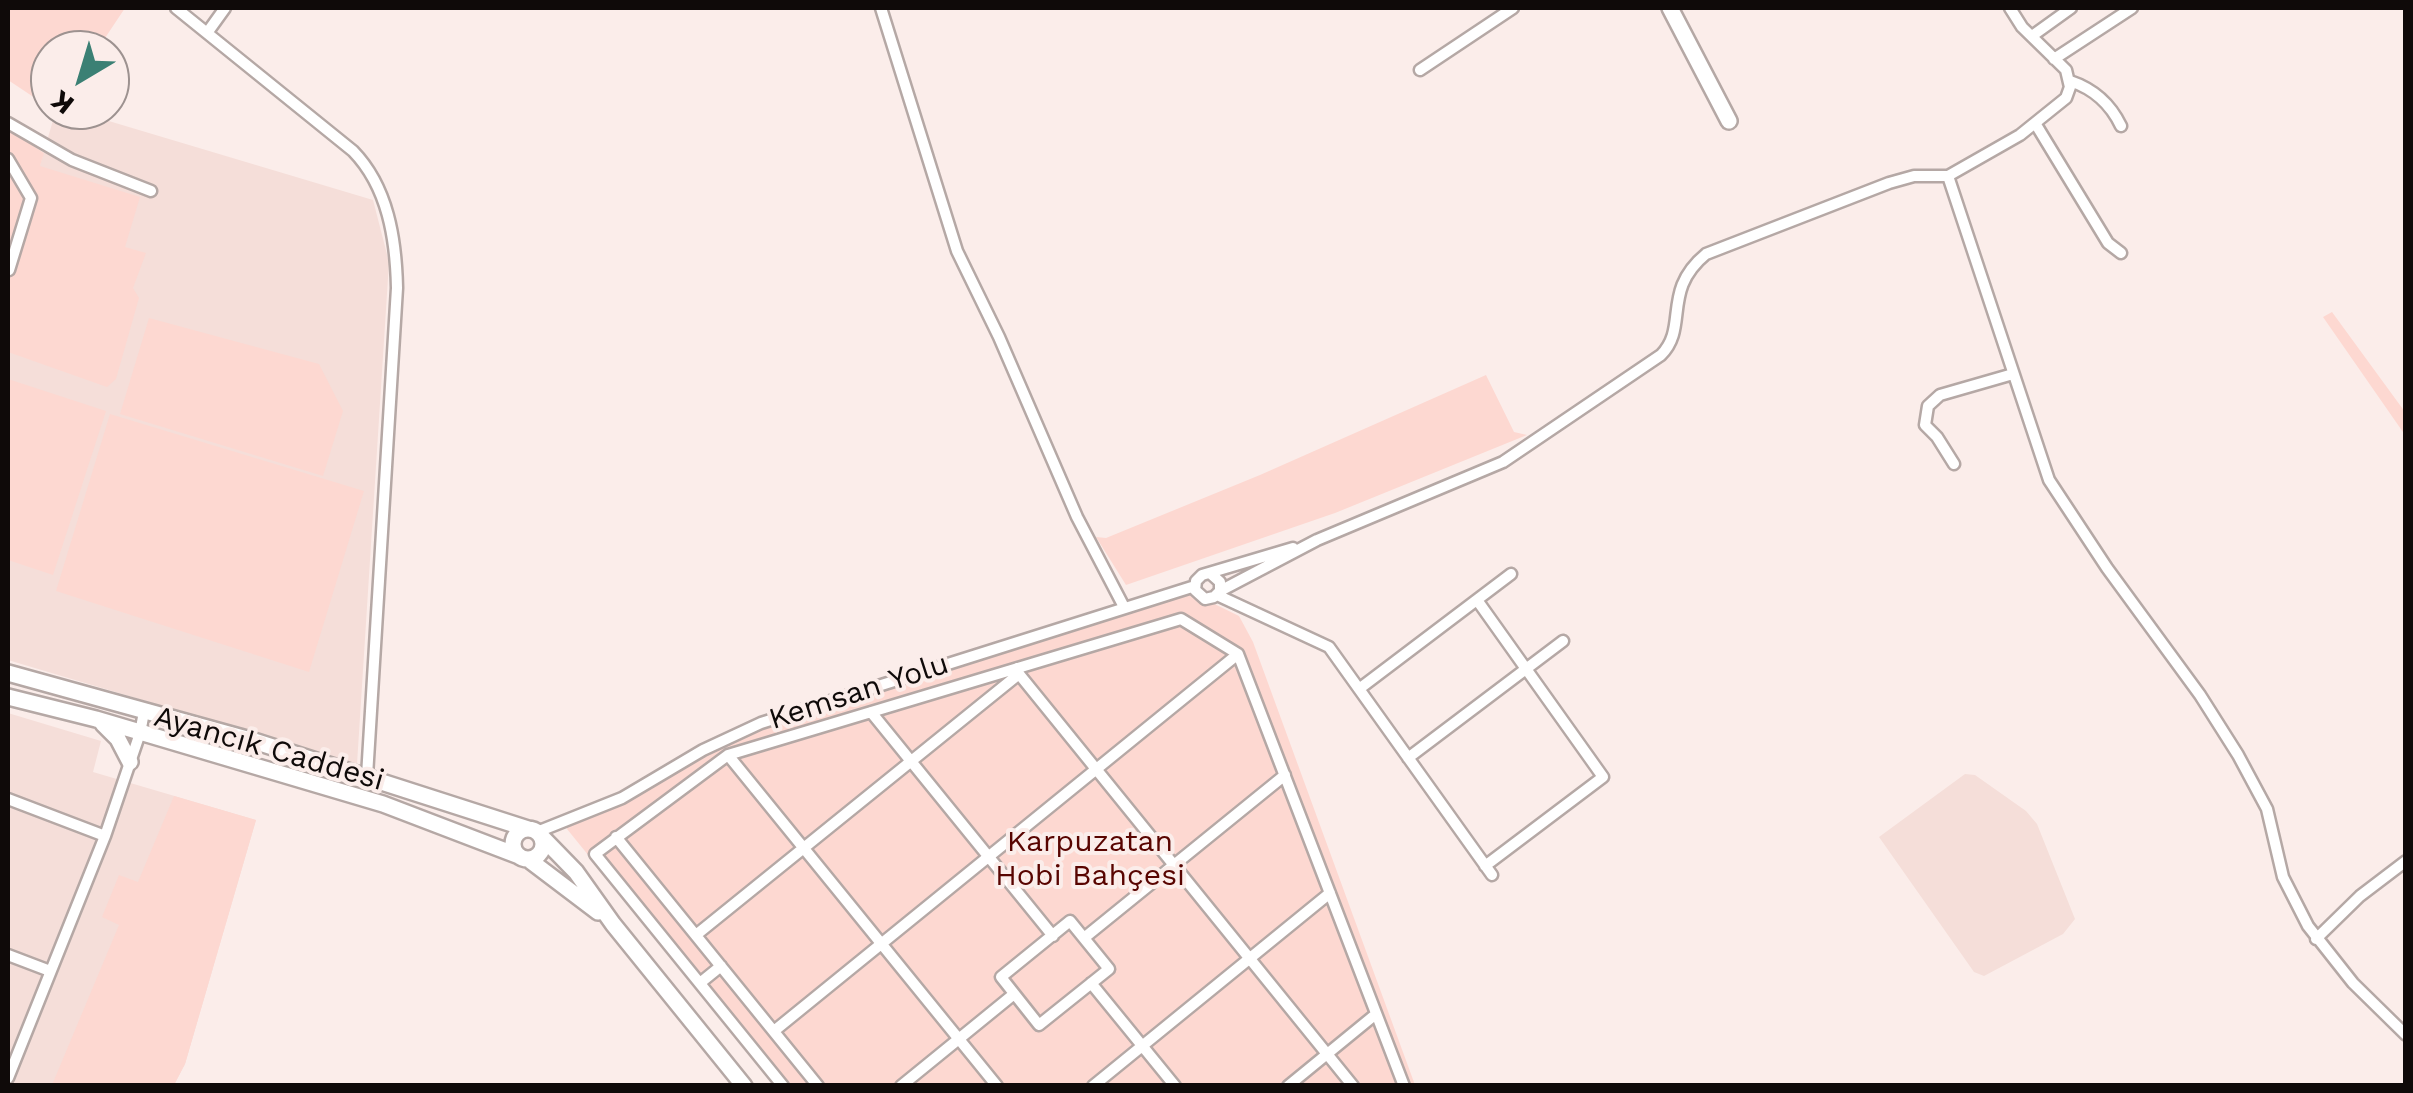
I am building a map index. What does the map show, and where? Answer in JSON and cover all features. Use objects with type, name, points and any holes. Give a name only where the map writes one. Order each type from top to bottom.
[{"type":"street","points":[[176,8],[362,160],[380,190],[391,230],[396,307],[366,776]]},
{"type":"street","points":[[208,33],[226,8]]},
{"type":"street","points":[[881,8],[957,250],[1000,337],[1078,517],[1124,607]]},
{"type":"street","points":[[1420,70],[1513,8]]},
{"type":"street","points":[[1670,8],[1729,121]]},
{"type":"street","points":[[1318,540],[1202,574],[1195,586],[1198,594],[1205,599],[1318,540],[1504,462],[1661,355],[1672,338],[1680,288],[1706,254],[1889,182],[1914,176],[1948,176],[2035,123],[2066,98],[2070,80],[2066,70],[2010,8]]},
{"type":"street","points":[[2032,36],[2071,8]]},
{"type":"street","points":[[2054,59],[2132,8]]},
{"type":"street","points":[[2070,80],[2098,95],[2122,126]]},
{"type":"street","points":[[8,123],[72,160],[151,191]]},
{"type":"street","points":[[2035,123],[2108,243],[2122,253]]},
{"type":"street","points":[[8,160],[31,198],[8,270]]},
{"type":"street","points":[[1948,176],[2049,480],[2238,755],[2266,809],[2290,894],[2316,939],[2353,983],[2406,1034]]},
{"type":"street","points":[[1954,464],[1925,424],[1928,406],[1940,394],[2014,374]]},
{"type":"street","points":[[1210,574],[1220,582],[1218,593]]},
{"type":"street","points":[[1358,688],[1511,574]]},
{"type":"street","name":"Kemsan Yolu","points":[[535,832],[638,790],[704,750],[761,723],[1195,586]]},
{"type":"street","points":[[1218,593],[1329,647],[1488,871],[1604,777],[1477,600]]},
{"type":"street","points":[[783,1086],[595,854],[728,755],[1181,619],[1238,654],[1404,1086]]},
{"type":"street","points":[[1408,758],[1564,642]]},
{"type":"street","points":[[774,1031],[1238,654]]},
{"type":"street","points":[[696,936],[1018,671]]},
{"type":"street","points":[[1018,671],[1353,1086]]},
{"type":"street","name":"Ayancık Caddesi","points":[[8,673],[254,741],[535,832],[576,872],[612,924],[744,1086]]},
{"type":"street","name":"Ayancık Caddesi","points":[[8,697],[383,804],[524,857],[612,924]]},
{"type":"street","points":[[8,1078],[105,836],[144,712]]},
{"type":"street","points":[[871,712],[1053,936]]},
{"type":"street","points":[[100,721],[118,739],[130,762]]},
{"type":"street","points":[[728,755],[997,1086]]},
{"type":"street","points":[[1084,938],[1285,775]]},
{"type":"street","points":[[8,799],[105,836]]},
{"type":"street","points":[[520,832],[535,832],[543,844],[540,852],[524,857],[514,848],[514,839],[520,832]]},
{"type":"street","points":[[616,837],[818,1086]]},
{"type":"street","points":[[2316,939],[2360,896],[2406,861]]},
{"type":"street","points":[[1093,1086],[1330,893]]},
{"type":"street","points":[[1070,921],[1084,938],[1109,968],[1039,1025],[1001,977],[1070,921]]},
{"type":"street","points":[[8,955],[50,971]]},
{"type":"street","points":[[700,983],[721,966]]},
{"type":"street","points":[[1092,983],[1175,1086]]},
{"type":"street","points":[[902,1086],[1014,994]]},
{"type":"street","points":[[1288,1086],[1376,1014]]},
{"type":"shaded area","points":[[130,127],[373,200],[389,262],[357,764],[8,660],[8,275],[50,130]]},
{"type":"shaded area","points":[[8,713],[101,741],[93,772],[256,820],[185,1064],[174,1085],[8,1085]]},
{"type":"shaded area","points":[[1965,774],[1975,775],[2026,811],[2037,824],[2075,919],[2063,934],[1984,976],[1974,972],[1879,837]]},
{"type":"green space","points":[[8,8],[125,8],[110,30],[30,30],[30,95],[8,80]]},
{"type":"green space","points":[[8,129],[44,153],[40,166],[140,197],[125,247],[146,253],[133,288],[139,298],[116,379],[107,387],[8,352]]},
{"type":"green space","points":[[2332,312],[2405,412],[2405,435],[2323,317]]},
{"type":"green space","points":[[149,318],[319,364],[343,411],[323,476],[120,414]]},
{"type":"green space","points":[[1486,375],[1514,432],[1527,435],[1335,513],[1126,585],[1096,537],[1106,538],[1260,475]]},
{"type":"green space","points":[[8,379],[106,411],[53,575],[8,560]]},
{"type":"green space","points":[[110,414],[364,491],[309,672],[56,591]]},
{"type":"green space","name":"Karpuzatan Hobi Bahçesi","points":[[1192,593],[1239,616],[1253,642],[1415,1085],[775,1085],[567,829],[569,812],[619,803],[715,738]]},
{"type":"green space","points":[[174,796],[256,820],[185,1064],[174,1085],[52,1085],[119,925],[102,917],[119,875],[138,882]]}]
